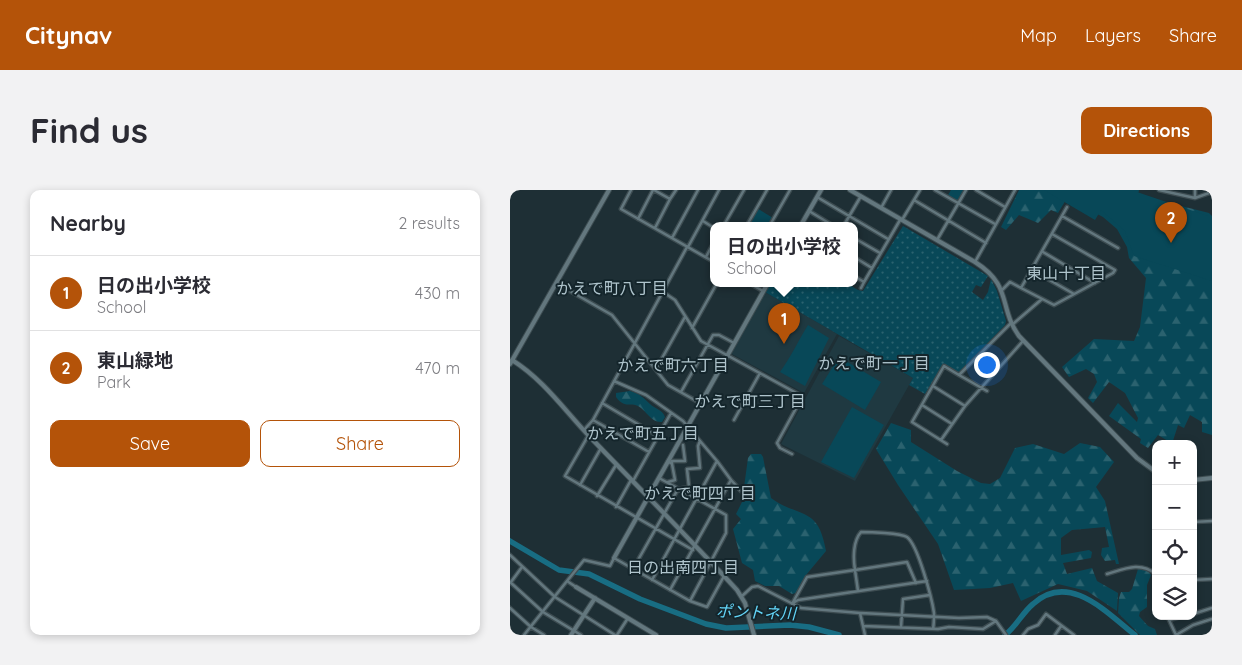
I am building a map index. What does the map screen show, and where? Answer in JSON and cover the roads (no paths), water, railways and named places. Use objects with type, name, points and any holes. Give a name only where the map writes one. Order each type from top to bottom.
[{"type":"street","points":[[609,190],[511,362],[538,379],[588,435],[680,529],[694,548],[711,562],[742,596],[754,635]]},
{"type":"street","points":[[631,190],[620,209],[710,260]]},
{"type":"street","points":[[638,219],[654,190],[670,199]]},
{"type":"street","points":[[655,228],[676,190]]},
{"type":"street","points":[[672,238],[698,190]]},
{"type":"street","points":[[584,430],[593,420],[719,190]]},
{"type":"street","points":[[726,222],[744,190]]},
{"type":"street","points":[[749,222],[767,190]]},
{"type":"street","points":[[772,222],[790,190]]},
{"type":"street","points":[[802,222],[822,190]]},
{"type":"street","points":[[850,190],[989,272],[1002,290],[1012,324],[1023,341],[1137,458],[1152,469]]},
{"type":"street","points":[[881,208],[891,190]]},
{"type":"street","points":[[861,288],[888,239],[920,190]]},
{"type":"street","points":[[935,190],[995,225]]},
{"type":"street","points":[[937,240],[966,190]]},
{"type":"street","points":[[976,190],[1005,207]]},
{"type":"street","points":[[975,262],[1015,190]]},
{"type":"street","points":[[1159,190],[1195,198],[1212,192]]},
{"type":"street","points":[[1195,190],[1195,198]]},
{"type":"street","points":[[846,222],[861,196]]},
{"type":"street","points":[[817,197],[888,239]]},
{"type":"street","points":[[914,200],[986,243]]},
{"type":"street","points":[[1021,288],[1067,207]]},
{"type":"street","points":[[809,212],[827,222]]},
{"type":"street","points":[[1062,216],[1118,248]]},
{"type":"street","points":[[702,221],[710,226]]},
{"type":"street","points":[[1002,290],[1010,282],[1054,305],[1115,270],[1052,234]]},
{"type":"street","points":[[858,240],[880,253]]},
{"type":"street","points":[[706,257],[710,250]]},
{"type":"street","points":[[1042,251],[1095,283]]},
{"type":"street","points":[[858,260],[872,268]]},
{"type":"street","points":[[1032,270],[1074,294]]},
{"type":"street","points":[[858,278],[864,282]]},
{"type":"street","points":[[555,283],[612,315],[668,384],[700,403]]},
{"type":"street","points":[[692,328],[715,287]]},
{"type":"street","points":[[756,287],[763,291]]},
{"type":"street","points":[[524,635],[584,560],[610,566],[648,497],[670,462],[700,403],[766,287]]},
{"type":"street","points":[[663,292],[675,300],[698,338],[801,397],[777,443],[780,448],[792,454]]},
{"type":"street","points":[[959,375],[1012,324],[1042,299]]},
{"type":"street","points":[[656,368],[685,316]]},
{"type":"street","points":[[680,392],[706,344],[713,335],[716,334],[734,343]]},
{"type":"street","points":[[941,440],[965,406],[1023,341]]},
{"type":"street","points":[[947,444],[912,422],[944,366],[987,392]]},
{"type":"street","points":[[734,420],[760,373]]},
{"type":"street","points":[[614,381],[646,395],[688,425],[742,492]]},
{"type":"street","points":[[933,386],[965,406]]},
{"type":"street","points":[[602,403],[658,436]]},
{"type":"street","points":[[922,405],[952,424]]},
{"type":"street","points":[[616,506],[672,412]]},
{"type":"street","points":[[593,420],[649,452]]},
{"type":"street","points":[[588,435],[565,476],[674,539],[694,548]]},
{"type":"street","points":[[687,469],[700,468],[698,446],[700,441]]},
{"type":"street","points":[[678,488],[689,487],[683,445]]},
{"type":"street","points":[[580,485],[601,448]]},
{"type":"street","points":[[670,462],[685,461]]},
{"type":"street","points":[[652,580],[717,461]]},
{"type":"street","points":[[666,482],[675,480],[670,462]]},
{"type":"street","points":[[598,496],[616,464]]},
{"type":"street","points":[[659,478],[726,515],[726,533],[690,601]]},
{"type":"street","points":[[1197,480],[1212,478]]},
{"type":"street","points":[[670,590],[731,480]]},
{"type":"street","points":[[633,569],[678,488]]},
{"type":"street","points":[[1197,522],[1212,521]]},
{"type":"street","points":[[858,591],[854,557],[859,533],[883,532],[902,535],[908,538],[927,581],[934,616],[934,629]]},
{"type":"street","points":[[510,555],[555,597],[616,635],[628,618]]},
{"type":"street","points":[[614,558],[690,601],[707,607],[724,576]]},
{"type":"street","points":[[792,604],[807,577],[907,562],[916,583]]},
{"type":"street","points":[[1107,574],[1144,566],[1152,571]]},
{"type":"street","points":[[522,567],[510,583],[543,612],[573,633],[581,635]]},
{"type":"street","points":[[1197,580],[1212,579]]},
{"type":"street","points":[[567,581],[656,635]]},
{"type":"street","points":[[792,604],[798,600],[927,581]]},
{"type":"street","points":[[742,596],[752,587],[758,586],[804,609],[966,618],[987,617],[996,621],[1006,635]]},
{"type":"street","points":[[901,627],[903,599],[930,595]]},
{"type":"street","points":[[573,633],[595,598]]},
{"type":"street","points":[[510,608],[531,627],[544,635]]},
{"type":"street","points":[[1197,613],[1212,608]]},
{"type":"street","points":[[860,612],[865,635]]},
{"type":"street","points":[[1023,635],[1028,629],[1038,625],[1046,614],[1074,635]]},
{"type":"street","points":[[1169,620],[1176,635],[1193,625],[1212,619]]},
{"type":"street","points":[[863,626],[983,629],[996,621]]},
{"type":"street","points":[[1055,635],[1061,626]]},
{"type":"waterway","name":"ポントネ川","points":[[510,541],[559,570],[589,574],[640,599],[706,624],[726,628],[790,625],[809,627],[839,635]]},
{"type":"waterway","name":"ポントネ川","points":[[1005,635],[1033,604],[1047,595],[1060,592],[1074,594],[1087,599],[1135,635]]},
{"type":"place","name":"東山緑地","points":[[1171,243]]},
{"type":"place","name":"日の出小学校","points":[[784,344]]},
{"type":"district","name":"東山十丁目","points":[[1066,273]]},
{"type":"district","name":"かえで町八丁目","points":[[612,288]]},
{"type":"district","name":"かえで町一丁目","points":[[874,363]]},
{"type":"district","name":"かえで町六丁目","points":[[673,365]]},
{"type":"district","name":"かえで町三丁目","points":[[750,401]]},
{"type":"district","name":"かえで町五丁目","points":[[643,433]]},
{"type":"district","name":"かえで町四丁目","points":[[700,493]]},
{"type":"district","name":"日の出南四丁目","points":[[683,567]]}]
